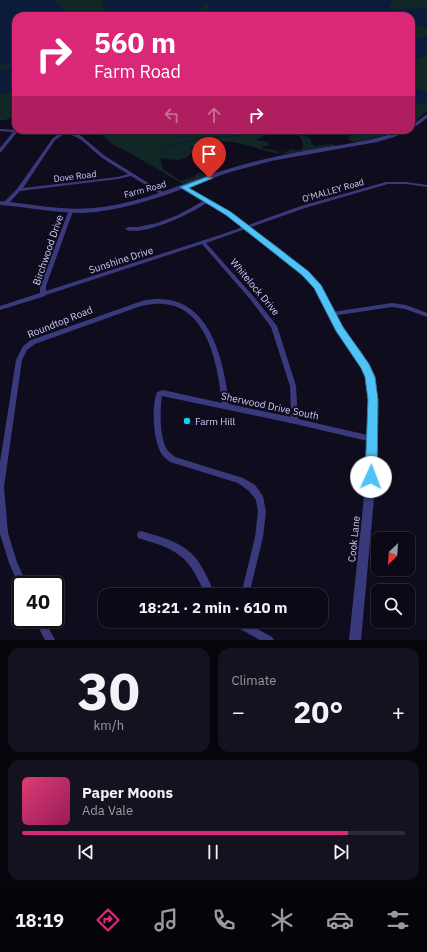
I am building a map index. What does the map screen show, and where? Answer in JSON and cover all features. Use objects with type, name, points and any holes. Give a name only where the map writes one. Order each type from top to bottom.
[{"type":"street","points":[[415,125],[427,116]]},
{"type":"street","points":[[0,130],[12,131]]},
{"type":"street","points":[[0,151],[14,134]]},
{"type":"street","points":[[3,203],[19,190],[54,139],[62,134]]},
{"type":"street","points":[[72,134],[79,136],[104,157],[164,194]]},
{"type":"street","name":"Farm Road","points":[[3,203],[71,211],[103,209],[164,194],[240,168],[272,159],[337,149],[393,134]]},
{"type":"street","name":"Dove Road","points":[[19,190],[118,178],[132,174]]},
{"type":"street","name":"O'MALLEY Road","points":[[246,228],[303,207],[384,184],[403,182],[427,186]]},
{"type":"street","name":"Cook Lane","points":[[183,187],[228,214],[276,249],[312,280],[340,329],[366,366],[370,377],[373,400],[370,491],[355,640]]},
{"type":"street","points":[[128,230],[142,228],[173,219],[207,201]]},
{"type":"street","name":"Birchwood Drive","points":[[43,295],[43,286],[71,211]]},
{"type":"street","name":"Sunshine Drive","points":[[0,308],[246,228]]},
{"type":"street","name":"Whitelock Drive","points":[[203,242],[252,298],[274,326],[293,386],[295,421]]},
{"type":"street","name":"Roundtop Road","points":[[19,576],[2,534],[0,487],[19,360],[25,348],[33,342],[132,306],[159,301],[171,302],[190,311],[198,319],[207,333],[216,354],[223,378],[226,406]]},
{"type":"street","points":[[332,314],[392,305],[406,307],[427,315]]},
{"type":"street","name":"Sherwood Drive South","points":[[248,588],[259,537],[262,512],[260,499],[252,488],[240,480],[174,460],[165,453],[160,439],[157,406],[159,394],[162,393],[226,406],[372,439]]},
{"type":"street","points":[[141,535],[163,542],[180,550],[189,557],[198,569],[208,588]]},
{"type":"street","points":[[44,628],[50,640]]},
{"type":"street","points":[[248,628],[269,640]]},
{"type":"green space","points":[[0,0],[427,0],[427,111],[415,122],[415,12],[12,12],[12,118],[0,121]]},
{"type":"green space","points":[[101,134],[271,134],[256,141],[267,142],[270,145],[262,148],[274,150],[281,154],[244,144],[217,142],[207,144],[212,153],[209,153],[204,146],[190,147],[194,151],[183,159],[173,160],[160,158],[163,169],[181,181],[194,177],[197,173],[201,173],[206,176],[183,184],[112,144]]},
{"type":"green space","points":[[296,134],[304,134],[315,146],[334,144],[335,146],[286,154],[281,150],[286,152],[290,151],[288,149],[303,149],[302,140]]},
{"type":"green space","points":[[352,134],[388,134],[355,143],[347,138]]},
{"type":"water","points":[[0,0],[55,0],[61,9],[67,12],[12,12],[12,64],[0,65]]},
{"type":"water","points":[[103,0],[393,0],[389,7],[393,9],[427,8],[427,27],[415,25],[415,12],[207,12],[209,3],[195,12],[102,12],[107,9],[102,3]]},
{"type":"water","points":[[427,36],[427,55],[415,59],[415,39]]},
{"type":"water","points":[[12,66],[12,92],[0,94],[0,71]]},
{"type":"water","points":[[415,88],[427,92],[427,102],[415,105]]},
{"type":"waterway","points":[[422,103],[427,106]]},
{"type":"waterway","points":[[160,148],[196,139],[244,134]]},
{"type":"waterway","points":[[301,134],[305,137],[310,151]]},
{"type":"place","name":"Farm Hill","points":[[187,421]]},
{"type":"route","points":[[209,178],[183,187],[215,205],[248,228],[305,273],[318,287],[340,329],[366,366],[370,377],[373,400],[371,477]]}]
